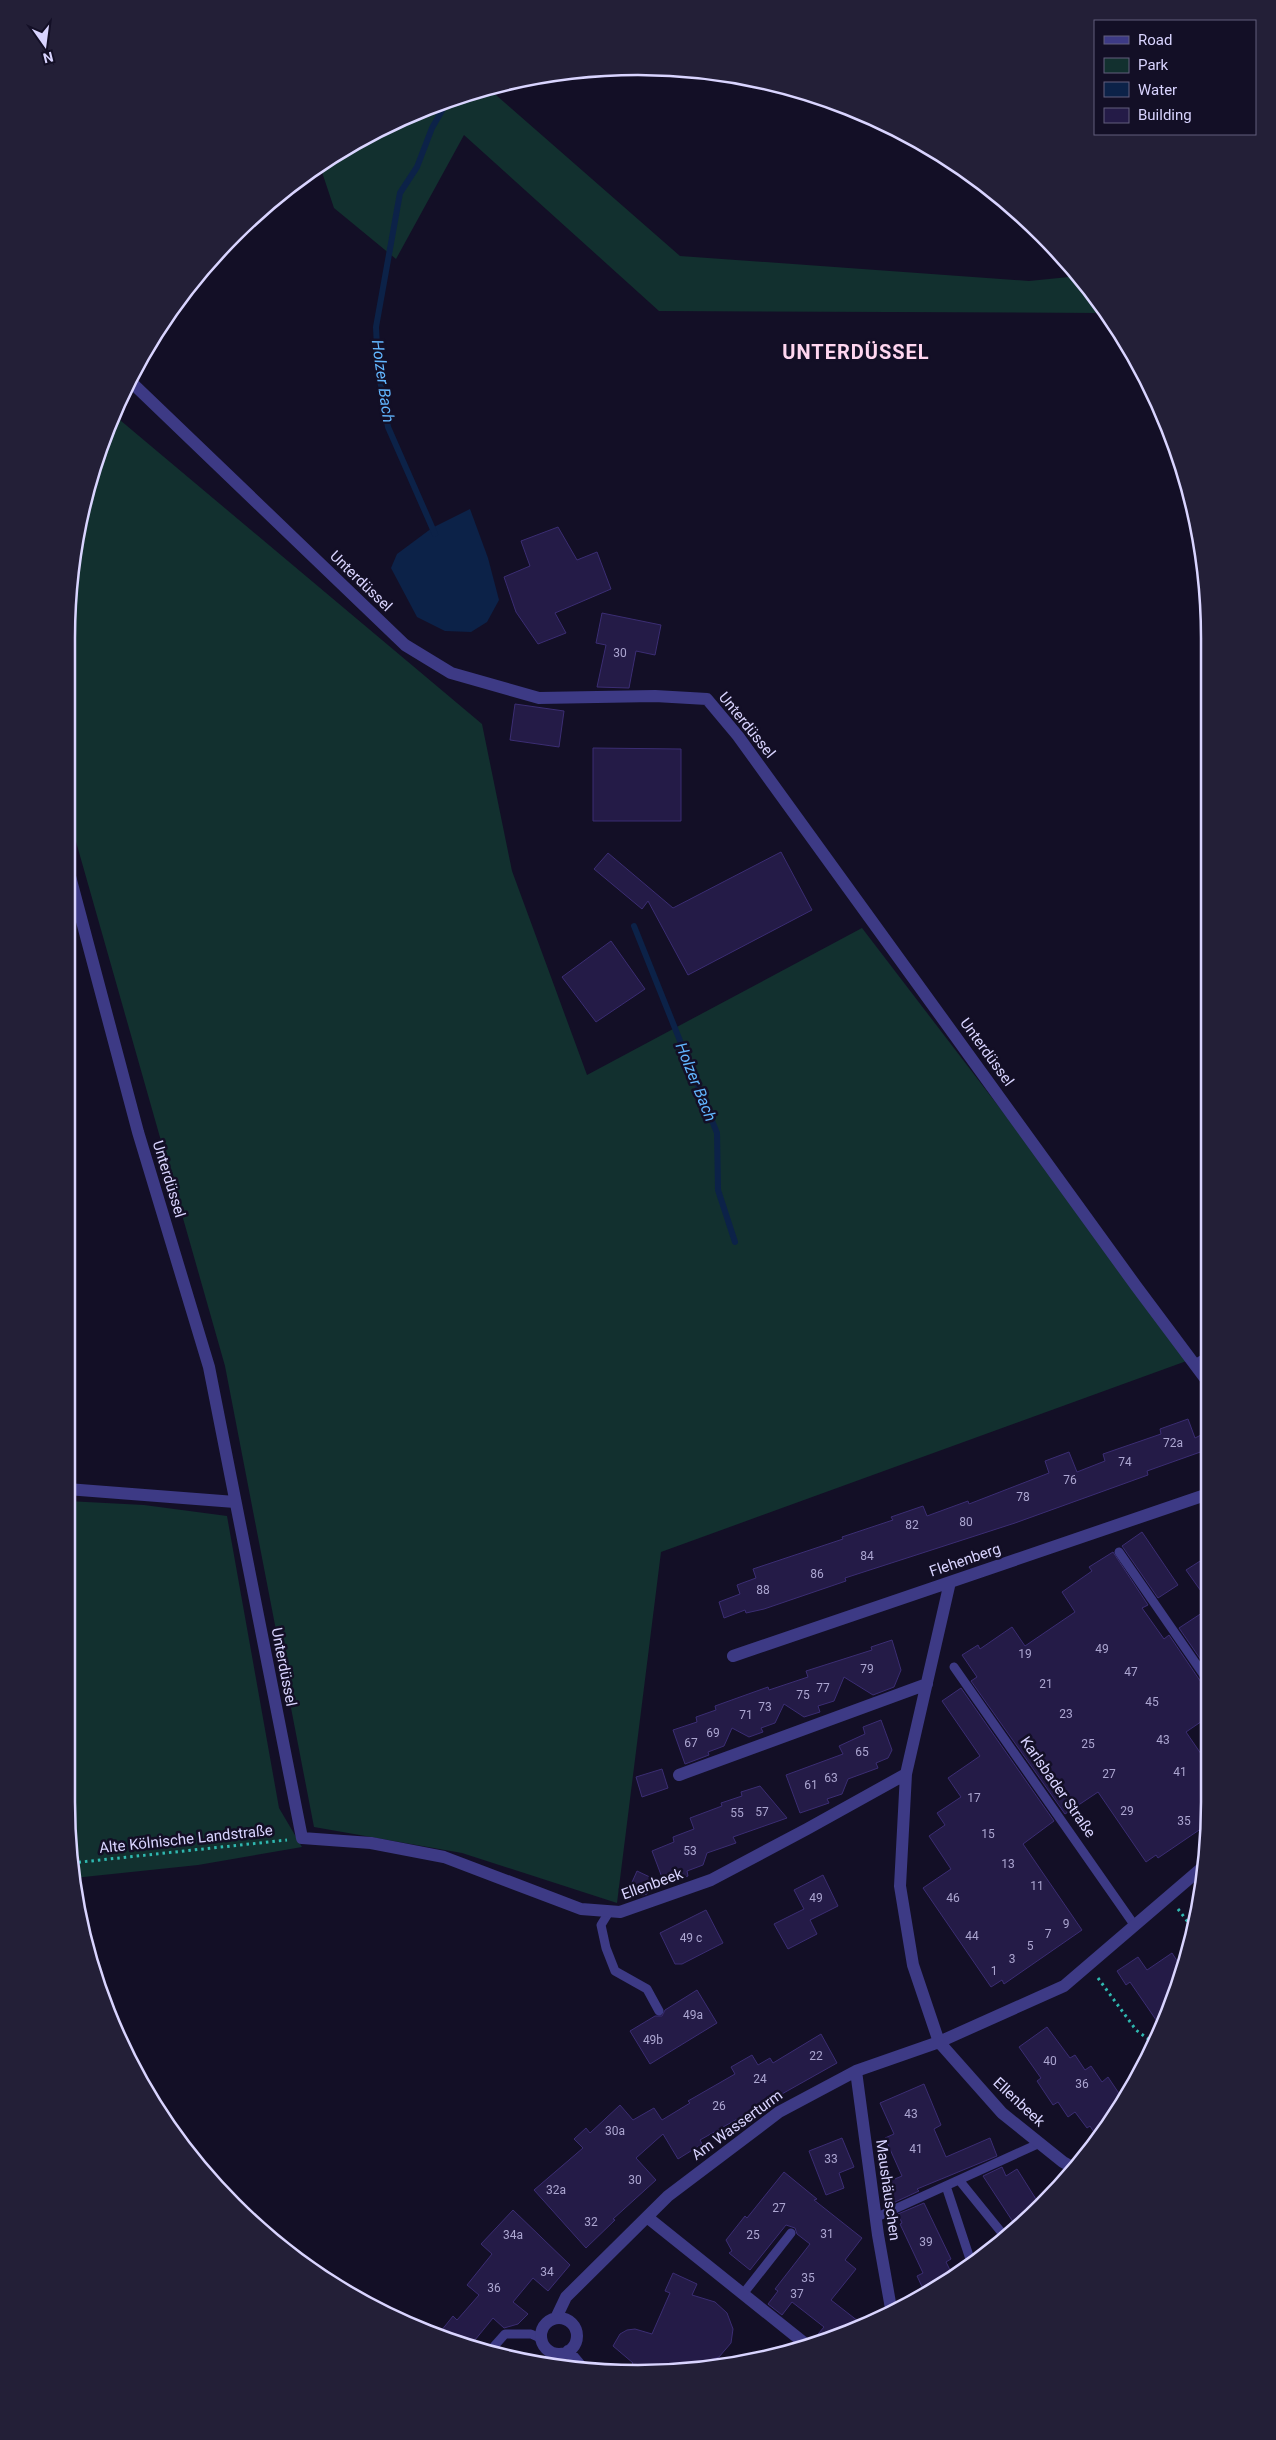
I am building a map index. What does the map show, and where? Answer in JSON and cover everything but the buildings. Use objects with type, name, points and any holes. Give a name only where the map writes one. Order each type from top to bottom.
[{"type":"street","name":"Unterdüssel","points":[[135,386],[404,645],[451,673],[539,698],[656,696],[707,700],[738,736],[1136,1286],[1195,1364]]},
{"type":"street","name":"Unterdüssel","points":[[75,895],[138,1132],[210,1367],[302,1838]]},
{"type":"street","points":[[1195,1364],[1201,1372]]},
{"type":"street","points":[[75,1490],[235,1502]]},
{"type":"street","name":"Flehenberg","points":[[733,1656],[1201,1496]]},
{"type":"street","name":"Ellenbeek","points":[[950,1582],[906,1774],[900,1886],[913,1966],[939,2042],[1002,2113],[1069,2164]]},
{"type":"street","points":[[679,1775],[927,1684]]},
{"type":"street","name":"Ellenbeek","points":[[302,1838],[371,1843],[444,1857],[582,1909],[620,1912],[711,1880],[906,1774]]},
{"type":"street","points":[[939,2042],[1064,1986],[1196,1873]]},
{"type":"street","name":"Am Wasserturm","points":[[556,2318],[566,2297],[668,2196],[779,2112],[856,2070],[939,2042]]},
{"type":"street","name":"Maushäuschen","points":[[856,2070],[875,2218],[890,2305]]},
{"type":"street","points":[[647,2217],[801,2341]]},
{"type":"street","points":[[556,2318],[570,2321],[578,2333],[574,2347],[562,2355],[548,2352],[542,2339],[544,2325],[556,2318]]},
{"type":"street","points":[[568,2351],[577,2361]]},
{"type":"lane","points":[[1195,1364],[1201,1361]]},
{"type":"lane","points":[[1119,1552],[1201,1671]]},
{"type":"lane","name":"Karlsbader Straße","points":[[954,1667],[1135,1926]]},
{"type":"lane","points":[[609,1912],[601,1925],[606,1948],[615,1971],[647,1989],[659,2011]]},
{"type":"lane","name":"Ellenbeek","points":[[875,2218],[1040,2143]]},
{"type":"lane","points":[[959,2180],[1001,2232]]},
{"type":"lane","points":[[946,2186],[970,2257]]},
{"type":"lane","points":[[743,2294],[790,2233]]},
{"type":"lane","points":[[494,2346],[506,2334],[531,2334],[542,2339]]},
{"type":"path","name":"Alte Kölnische Landstraße","points":[[79,1862],[302,1838]]},
{"type":"path","points":[[1169,1896],[1188,1922]]},
{"type":"path","points":[[1088,1966],[1136,2030],[1148,2039]]},
{"type":"green space","points":[[494,94],[680,256],[1029,281],[1070,277],[1098,313],[659,311],[464,135],[396,259],[334,208],[322,172],[389,133],[457,105]]},
{"type":"green space","points":[[119,420],[482,724],[512,871],[587,1075],[862,928],[1192,1359],[661,1552],[617,1903],[462,1853],[314,1827],[225,1366],[75,838],[76,601],[86,528],[94,492]]},
{"type":"green space","points":[[75,1501],[144,1505],[227,1516],[279,1808],[302,1847],[198,1865],[80,1877],[76,1839],[75,1802]]},
{"type":"water","points":[[470,509],[488,558],[499,600],[487,622],[471,632],[445,631],[417,617],[391,568],[397,554],[432,528]]},
{"type":"waterway","name":"Holzer Bach","points":[[435,534],[388,427],[378,368],[376,327],[400,193],[417,167],[432,128],[442,111]]},
{"type":"waterway","name":"Holzer Bach","points":[[634,926],[717,1133],[718,1190],[735,1242]]},
{"type":"district","name":"UNTERDÜSSEL","points":[[856,352]]}]
